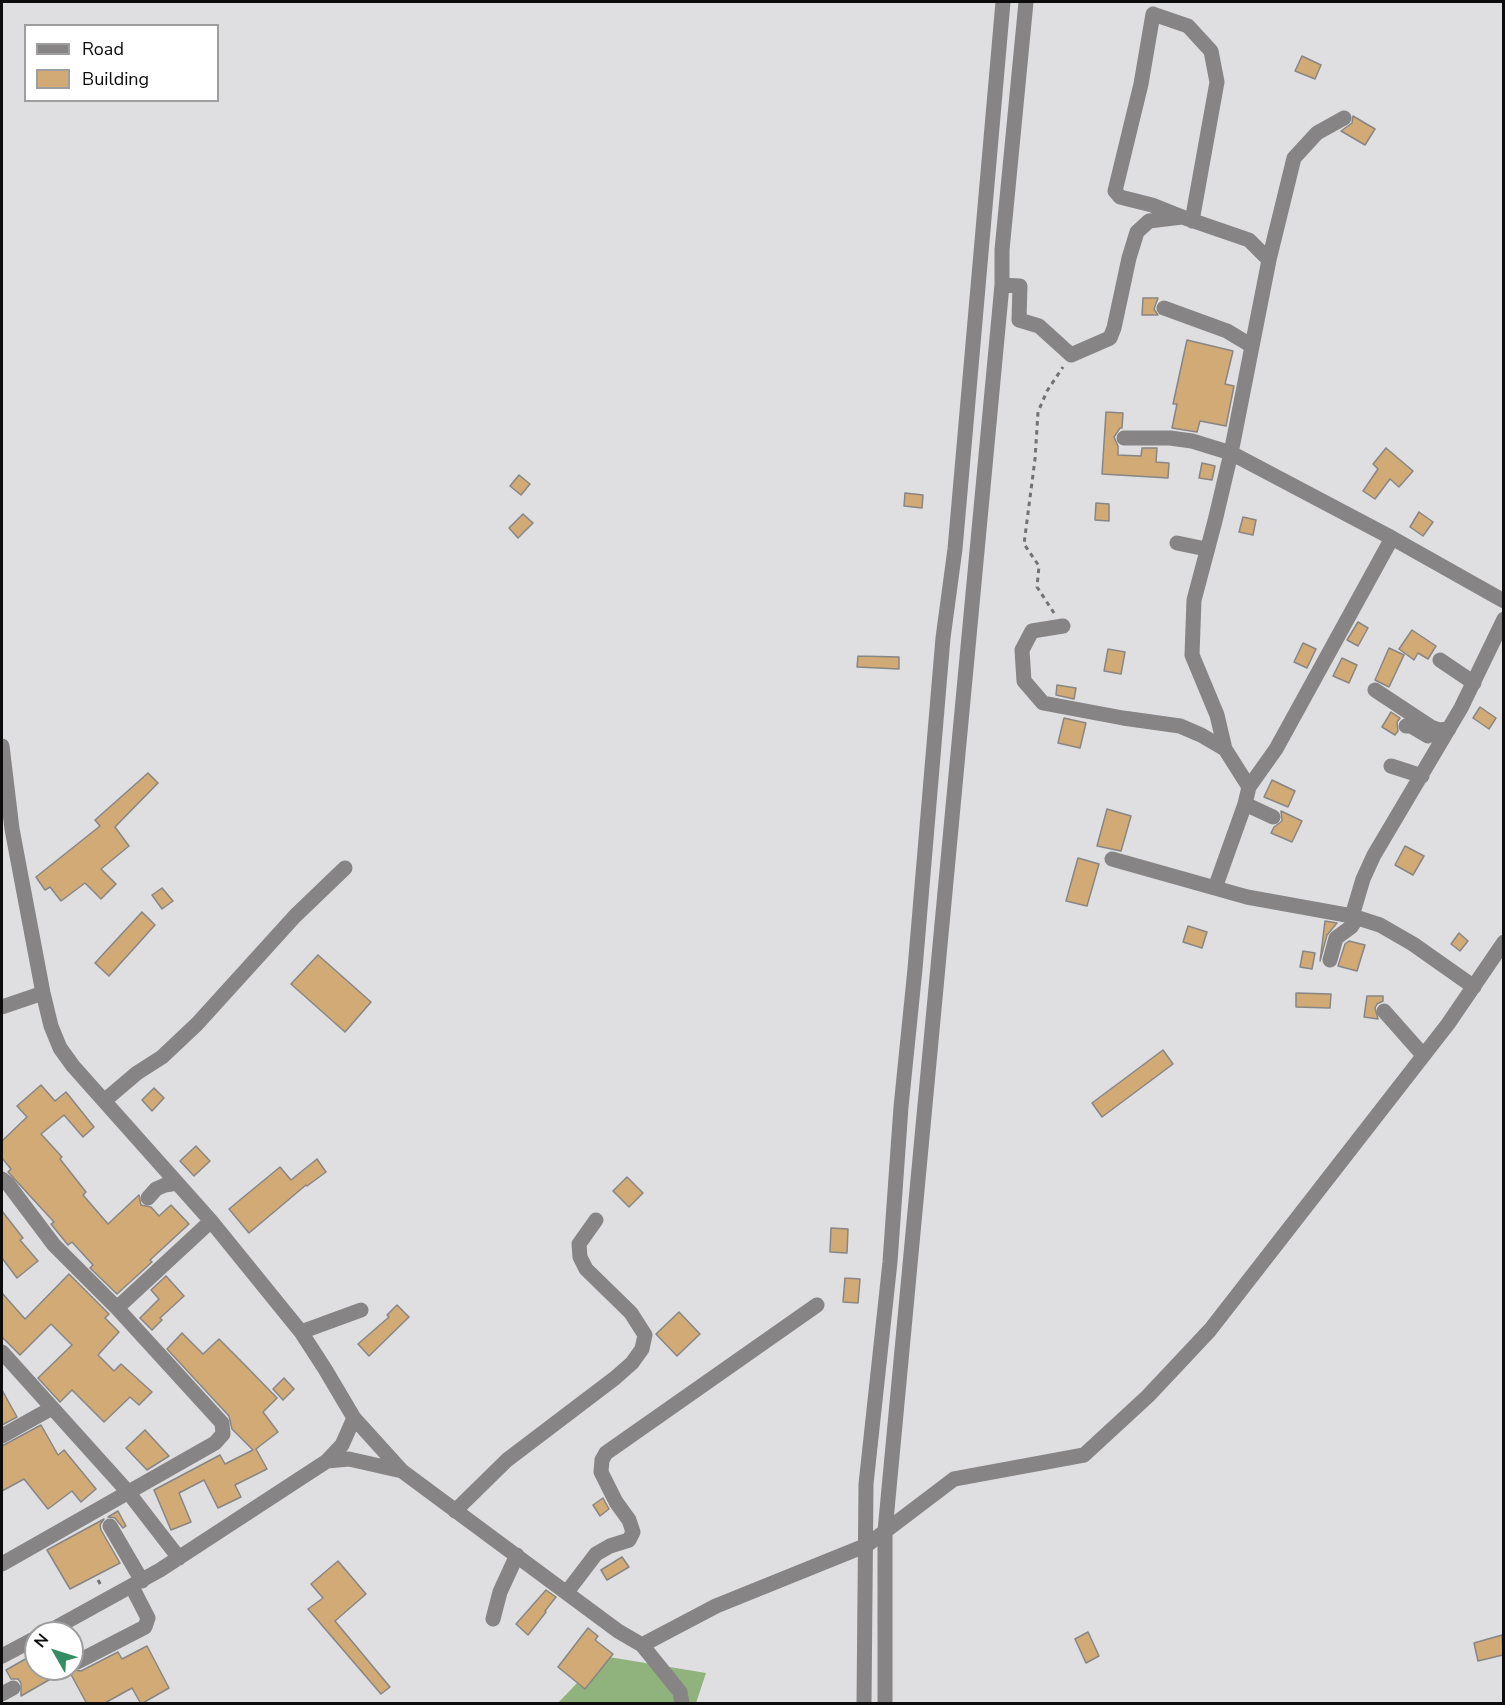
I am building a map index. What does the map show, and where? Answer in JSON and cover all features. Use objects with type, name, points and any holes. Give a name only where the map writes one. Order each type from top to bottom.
[{"type":"street","points":[[864,1704],[866,1484],[890,1262],[901,1107],[943,638],[956,549],[1003,2]]},
{"type":"street","points":[[885,1704],[885,1531],[1002,285],[1002,250],[1026,2]]},
{"type":"street","points":[[1187,219],[1217,82],[1211,51],[1188,26],[1154,14],[1141,84],[1115,191],[1120,197],[1152,205],[1187,219],[1249,240],[1269,260]]},
{"type":"street","points":[[1249,787],[1225,748],[1217,716],[1192,656],[1194,600],[1231,453],[1269,260],[1294,158],[1317,133],[1344,118]]},
{"type":"street","points":[[1002,285],[1020,286],[1018,320],[1039,326],[1071,355],[1110,338],[1137,232],[1149,221],[1187,219]]},
{"type":"street","points":[[1164,308],[1227,330],[1252,346]]},
{"type":"street","points":[[1124,438],[1170,438],[1192,441],[1231,453],[1392,538],[1503,601]]},
{"type":"street","points":[[1215,888],[1249,787],[1276,750],[1392,538]]},
{"type":"street","points":[[1177,543],[1206,549]]},
{"type":"street","points":[[1330,960],[1336,938],[1351,927],[1364,879],[1374,855],[1449,729],[1474,683],[1503,619]]},
{"type":"street","points":[[1063,626],[1032,631],[1022,650],[1024,681],[1043,703],[1180,726],[1225,748]]},
{"type":"street","points":[[1440,660],[1474,683]]},
{"type":"street","points":[[1375,690],[1431,727],[1439,730],[1449,729]]},
{"type":"street","points":[[1406,726],[1419,730],[1440,745]]},
{"type":"street","points":[[2,746],[7,830],[51,1026],[60,1048],[211,1221],[301,1332],[326,1369],[354,1418],[402,1471],[618,1631],[642,1645],[680,1692],[682,1704]]},
{"type":"street","points":[[1391,766],[1422,776]]},
{"type":"street","points":[[1245,804],[1273,817]]},
{"type":"street","points":[[1112,859],[1247,897],[1354,917],[1380,925],[1413,944],[1474,987]]},
{"type":"street","points":[[104,1101],[137,1073],[162,1057],[197,1024],[295,916],[345,868]]},
{"type":"street","points":[[642,1645],[716,1606],[867,1545],[954,1479],[1084,1455],[1148,1396],[1210,1330],[1474,987],[1498,965],[1503,942]]},
{"type":"street","points":[[2,1007],[43,993]]},
{"type":"street","points":[[1384,1011],[1423,1055]]},
{"type":"street","points":[[2,1179],[54,1245],[117,1308],[222,1423],[223,1434],[215,1443],[2,1564]]},
{"type":"street","points":[[148,1198],[156,1189],[177,1183]]},
{"type":"street","points":[[455,1511],[507,1460],[615,1378],[632,1363],[642,1349],[645,1335],[631,1313],[586,1269],[580,1257],[579,1244],[596,1220]]},
{"type":"street","points":[[117,1308],[211,1221]]},
{"type":"street","points":[[567,1592],[597,1554],[610,1546],[628,1540],[633,1532],[629,1520],[616,1502],[601,1472],[602,1460],[606,1453],[817,1305]]},
{"type":"street","points":[[301,1332],[361,1310]]},
{"type":"street","points":[[2,1352],[128,1492],[179,1558]]},
{"type":"street","points":[[2,1436],[52,1407]]},
{"type":"street","points":[[71,1621],[179,1558],[327,1461],[342,1445],[354,1418]]},
{"type":"street","points":[[327,1461],[350,1459],[402,1471]]},
{"type":"street","points":[[84,1658],[145,1627],[148,1618],[137,1584],[110,1526]]},
{"type":"street","points":[[493,1619],[500,1592],[517,1555]]},
{"type":"street","points":[[2,1656],[24,1644]]},
{"type":"path","points":[[1063,626],[1037,587],[1039,566],[1024,544],[1035,459],[1038,412],[1047,390],[1071,355]]},
{"type":"green space","points":[[603,1656],[706,1673],[696,1703],[557,1704]]},
{"type":"building","points":[[1302,56],[1321,65],[1315,79],[1295,71]]},
{"type":"building","points":[[1353,116],[1375,129],[1365,145],[1341,131],[1352,123]]},
{"type":"building","points":[[1143,298],[1158,298],[1154,309],[1158,315],[1142,315]]},
{"type":"building","points":[[1187,340],[1233,351],[1225,384],[1234,386],[1226,426],[1200,421],[1197,432],[1172,428],[1177,404],[1173,404]]},
{"type":"building","points":[[1106,412],[1123,413],[1122,428],[1114,437],[1118,446],[1118,455],[1141,456],[1142,448],[1157,448],[1156,462],[1169,463],[1168,478],[1102,474]]},
{"type":"building","points":[[1386,448],[1413,471],[1399,487],[1390,479],[1375,499],[1363,491],[1378,469],[1373,464]]},
{"type":"building","points":[[1202,463],[1215,466],[1212,480],[1199,478]]},
{"type":"building","points":[[519,475],[530,484],[521,495],[510,486]]},
{"type":"building","points":[[905,493],[923,495],[922,508],[904,506]]},
{"type":"building","points":[[1096,503],[1109,504],[1109,521],[1095,520]]},
{"type":"building","points":[[1419,512],[1433,522],[1423,536],[1410,527]]},
{"type":"building","points":[[523,514],[533,523],[518,538],[509,528]]},
{"type":"building","points":[[1243,517],[1256,520],[1253,535],[1239,532]]},
{"type":"building","points":[[1358,622],[1368,628],[1358,646],[1347,640]]},
{"type":"building","points":[[1412,630],[1436,646],[1428,659],[1418,653],[1414,660],[1399,649]]},
{"type":"building","points":[[1303,643],[1316,649],[1307,668],[1294,662]]},
{"type":"building","points":[[1389,648],[1404,655],[1389,687],[1375,680]]},
{"type":"building","points":[[1108,649],[1125,652],[1121,674],[1104,671]]},
{"type":"building","points":[[858,656],[899,657],[899,669],[857,667]]},
{"type":"building","points":[[1342,658],[1357,665],[1349,683],[1333,676]]},
{"type":"building","points":[[1057,685],[1076,688],[1074,699],[1056,695]]},
{"type":"building","points":[[1480,707],[1496,718],[1489,729],[1473,718]]},
{"type":"building","points":[[1391,712],[1400,718],[1395,735],[1382,727]]},
{"type":"building","points":[[1064,718],[1086,723],[1080,748],[1058,743]]},
{"type":"building","points":[[148,773],[158,783],[115,827],[129,846],[101,869],[116,884],[101,899],[85,883],[61,901],[50,887],[45,890],[36,877],[100,826],[95,820]]},
{"type":"building","points":[[1272,780],[1295,791],[1288,807],[1264,797]]},
{"type":"building","points":[[1107,809],[1131,816],[1121,851],[1097,846]]},
{"type":"building","points":[[1281,811],[1302,821],[1292,842],[1271,833],[1274,827],[1282,821]]},
{"type":"building","points":[[1405,846],[1424,856],[1413,875],[1395,865]]},
{"type":"building","points":[[1078,858],[1099,864],[1087,906],[1066,901]]},
{"type":"building","points":[[162,888],[173,901],[162,909],[152,895]]},
{"type":"building","points":[[142,912],[155,925],[109,976],[95,963]]},
{"type":"building","points":[[1325,921],[1337,923],[1327,935],[1320,961]]},
{"type":"building","points":[[1188,926],[1207,932],[1202,948],[1183,942]]},
{"type":"building","points":[[1459,933],[1468,941],[1460,951],[1451,944]]},
{"type":"building","points":[[1349,941],[1365,945],[1357,971],[1338,966],[1345,944]]},
{"type":"building","points":[[1303,951],[1315,953],[1312,969],[1300,967]]},
{"type":"building","points":[[318,955],[371,1002],[345,1032],[291,984]]},
{"type":"building","points":[[1296,993],[1331,994],[1330,1008],[1296,1007]]},
{"type":"building","points":[[1367,996],[1383,996],[1383,1001],[1375,1008],[1378,1019],[1364,1017]]},
{"type":"building","points":[[1163,1050],[1173,1064],[1102,1117],[1092,1103]]},
{"type":"building","points":[[41,1085],[55,1101],[66,1092],[94,1127],[83,1137],[64,1115],[41,1134],[62,1157],[60,1159],[86,1192],[83,1195],[108,1224],[139,1195],[141,1205],[151,1207],[159,1216],[171,1205],[189,1224],[117,1294],[90,1268],[93,1265],[72,1242],[68,1245],[51,1224],[54,1222],[8,1172],[11,1169],[2,1158],[2,1141],[27,1117],[17,1106]]},
{"type":"building","points":[[154,1088],[164,1098],[152,1111],[142,1100]]},
{"type":"building","points":[[196,1146],[210,1161],[194,1176],[180,1161]]},
{"type":"building","points":[[317,1159],[326,1172],[306,1185],[249,1233],[229,1209],[280,1167],[291,1180]]},
{"type":"building","points":[[627,1177],[643,1193],[629,1207],[613,1191]]},
{"type":"building","points":[[2,1211],[23,1238],[20,1240],[38,1261],[17,1278],[2,1258]]},
{"type":"building","points":[[831,1228],[848,1229],[847,1253],[830,1252]]},
{"type":"building","points":[[69,1274],[109,1314],[105,1318],[119,1332],[98,1355],[114,1371],[121,1364],[152,1392],[139,1405],[130,1397],[104,1422],[72,1390],[60,1402],[38,1378],[72,1345],[51,1324],[20,1355],[2,1337],[2,1293],[25,1319]]},
{"type":"building","points":[[166,1276],[184,1296],[160,1318],[162,1320],[152,1330],[140,1318],[159,1299],[151,1290]]},
{"type":"building","points":[[845,1278],[860,1279],[858,1303],[843,1302]]},
{"type":"building","points":[[397,1305],[409,1317],[369,1356],[358,1344],[389,1317],[387,1315]]},
{"type":"building","points":[[679,1312],[700,1334],[677,1356],[656,1334]]},
{"type":"building","points":[[182,1333],[203,1354],[219,1339],[277,1398],[263,1412],[278,1432],[256,1449],[267,1469],[235,1485],[241,1497],[218,1508],[204,1480],[179,1493],[191,1522],[171,1530],[154,1490],[220,1455],[225,1464],[253,1450],[232,1429],[229,1416],[167,1349]]},
{"type":"building","points":[[284,1378],[294,1389],[283,1400],[273,1389]]},
{"type":"building","points":[[2,1390],[17,1417],[2,1425]]},
{"type":"building","points":[[41,1425],[58,1455],[64,1450],[96,1489],[81,1502],[72,1491],[48,1509],[24,1479],[2,1491],[2,1446]]},
{"type":"building","points":[[145,1430],[169,1456],[147,1470],[126,1448]]},
{"type":"building","points":[[603,1498],[609,1509],[600,1516],[593,1505]]},
{"type":"building","points":[[118,1511],[126,1526],[123,1528],[115,1518],[108,1517]]},
{"type":"building","points":[[104,1519],[100,1525],[101,1530],[120,1563],[70,1589],[47,1550]]},
{"type":"building","points":[[622,1557],[629,1567],[607,1580],[601,1570]]},
{"type":"building","points":[[338,1561],[366,1594],[335,1621],[390,1687],[381,1694],[308,1609],[323,1598],[311,1584]]},
{"type":"building","points":[[546,1590],[556,1597],[528,1635],[516,1624]]},
{"type":"building","points":[[588,1628],[598,1636],[595,1640],[613,1654],[585,1689],[558,1667]]},
{"type":"building","points":[[1088,1632],[1099,1656],[1086,1663],[1075,1639]]},
{"type":"building","points":[[1502,1635],[1503,1655],[1478,1661],[1474,1643]]},
{"type":"building","points":[[147,1646],[169,1688],[141,1704],[132,1688],[103,1704],[87,1704],[75,1681],[84,1681],[84,1669],[118,1652],[122,1659]]},
{"type":"building","points":[[24,1660],[24,1681],[47,1681],[21,1696],[21,1683],[18,1679],[11,1679],[6,1670]]}]
